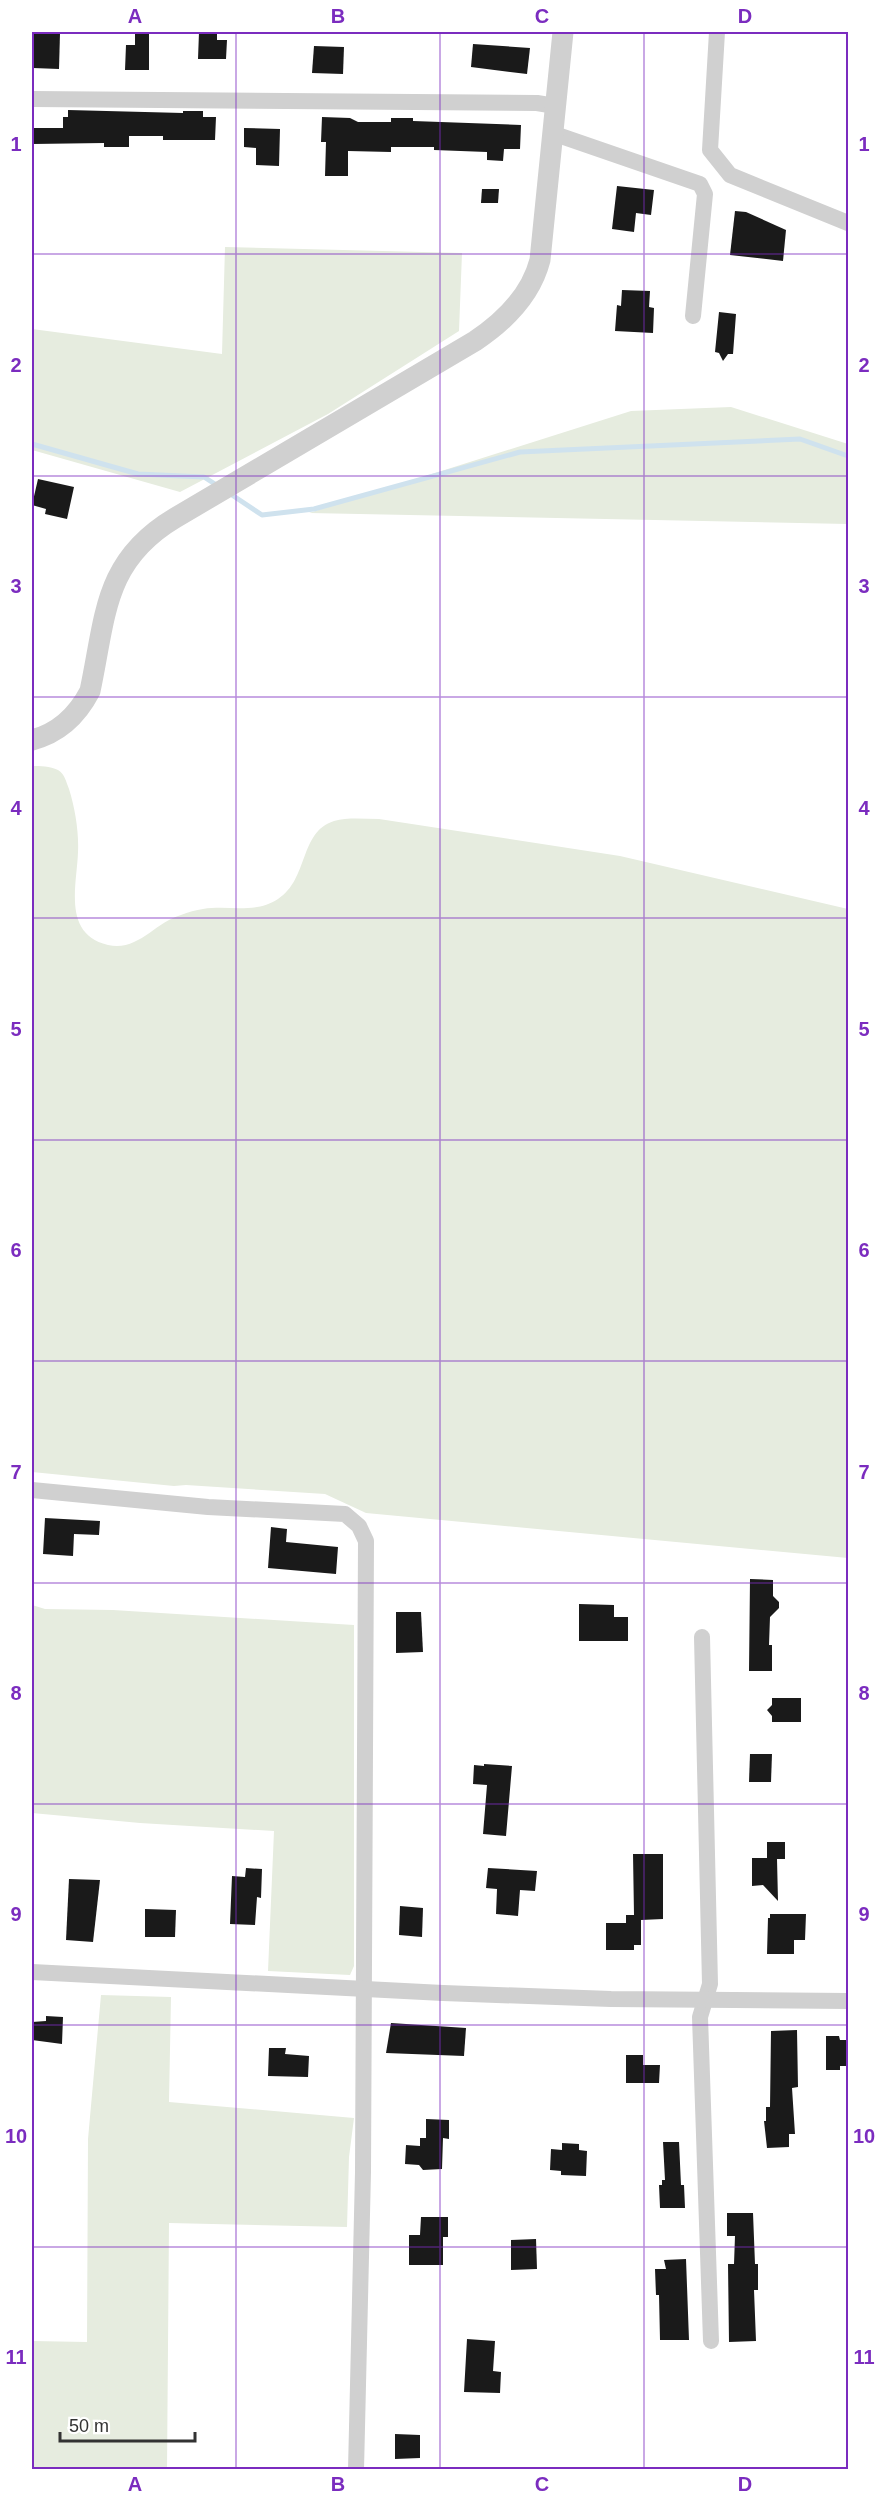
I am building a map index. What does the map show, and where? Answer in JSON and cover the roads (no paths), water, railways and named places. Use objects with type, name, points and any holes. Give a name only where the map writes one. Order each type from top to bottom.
[{"type":"street","points":[[32,740],[43,737],[62,726],[78,711],[88,696],[113,585],[127,560],[154,531],[476,340],[493,329],[518,304],[532,284],[540,260],[562,32]]},
{"type":"street","points":[[717,32],[710,150],[730,175],[849,223]]},
{"type":"street","points":[[32,99],[526,103],[555,106]]},
{"type":"street","points":[[552,133],[699,184],[705,194],[693,316]]},
{"type":"street","points":[[32,1490],[208,1507],[345,1514],[359,1526],[366,1541],[362,1988],[363,2172],[356,2469]]},
{"type":"street","points":[[702,1637],[710,1972],[707,1998],[700,2017],[711,2341]]},
{"type":"street","points":[[32,1972],[443,1993],[849,2001]]},
{"type":"waterway","points":[[229,493],[262,515],[314,509],[520,452],[800,439],[848,456]]},
{"type":"waterway","points":[[32,444],[138,474],[204,477],[218,486]]}]
